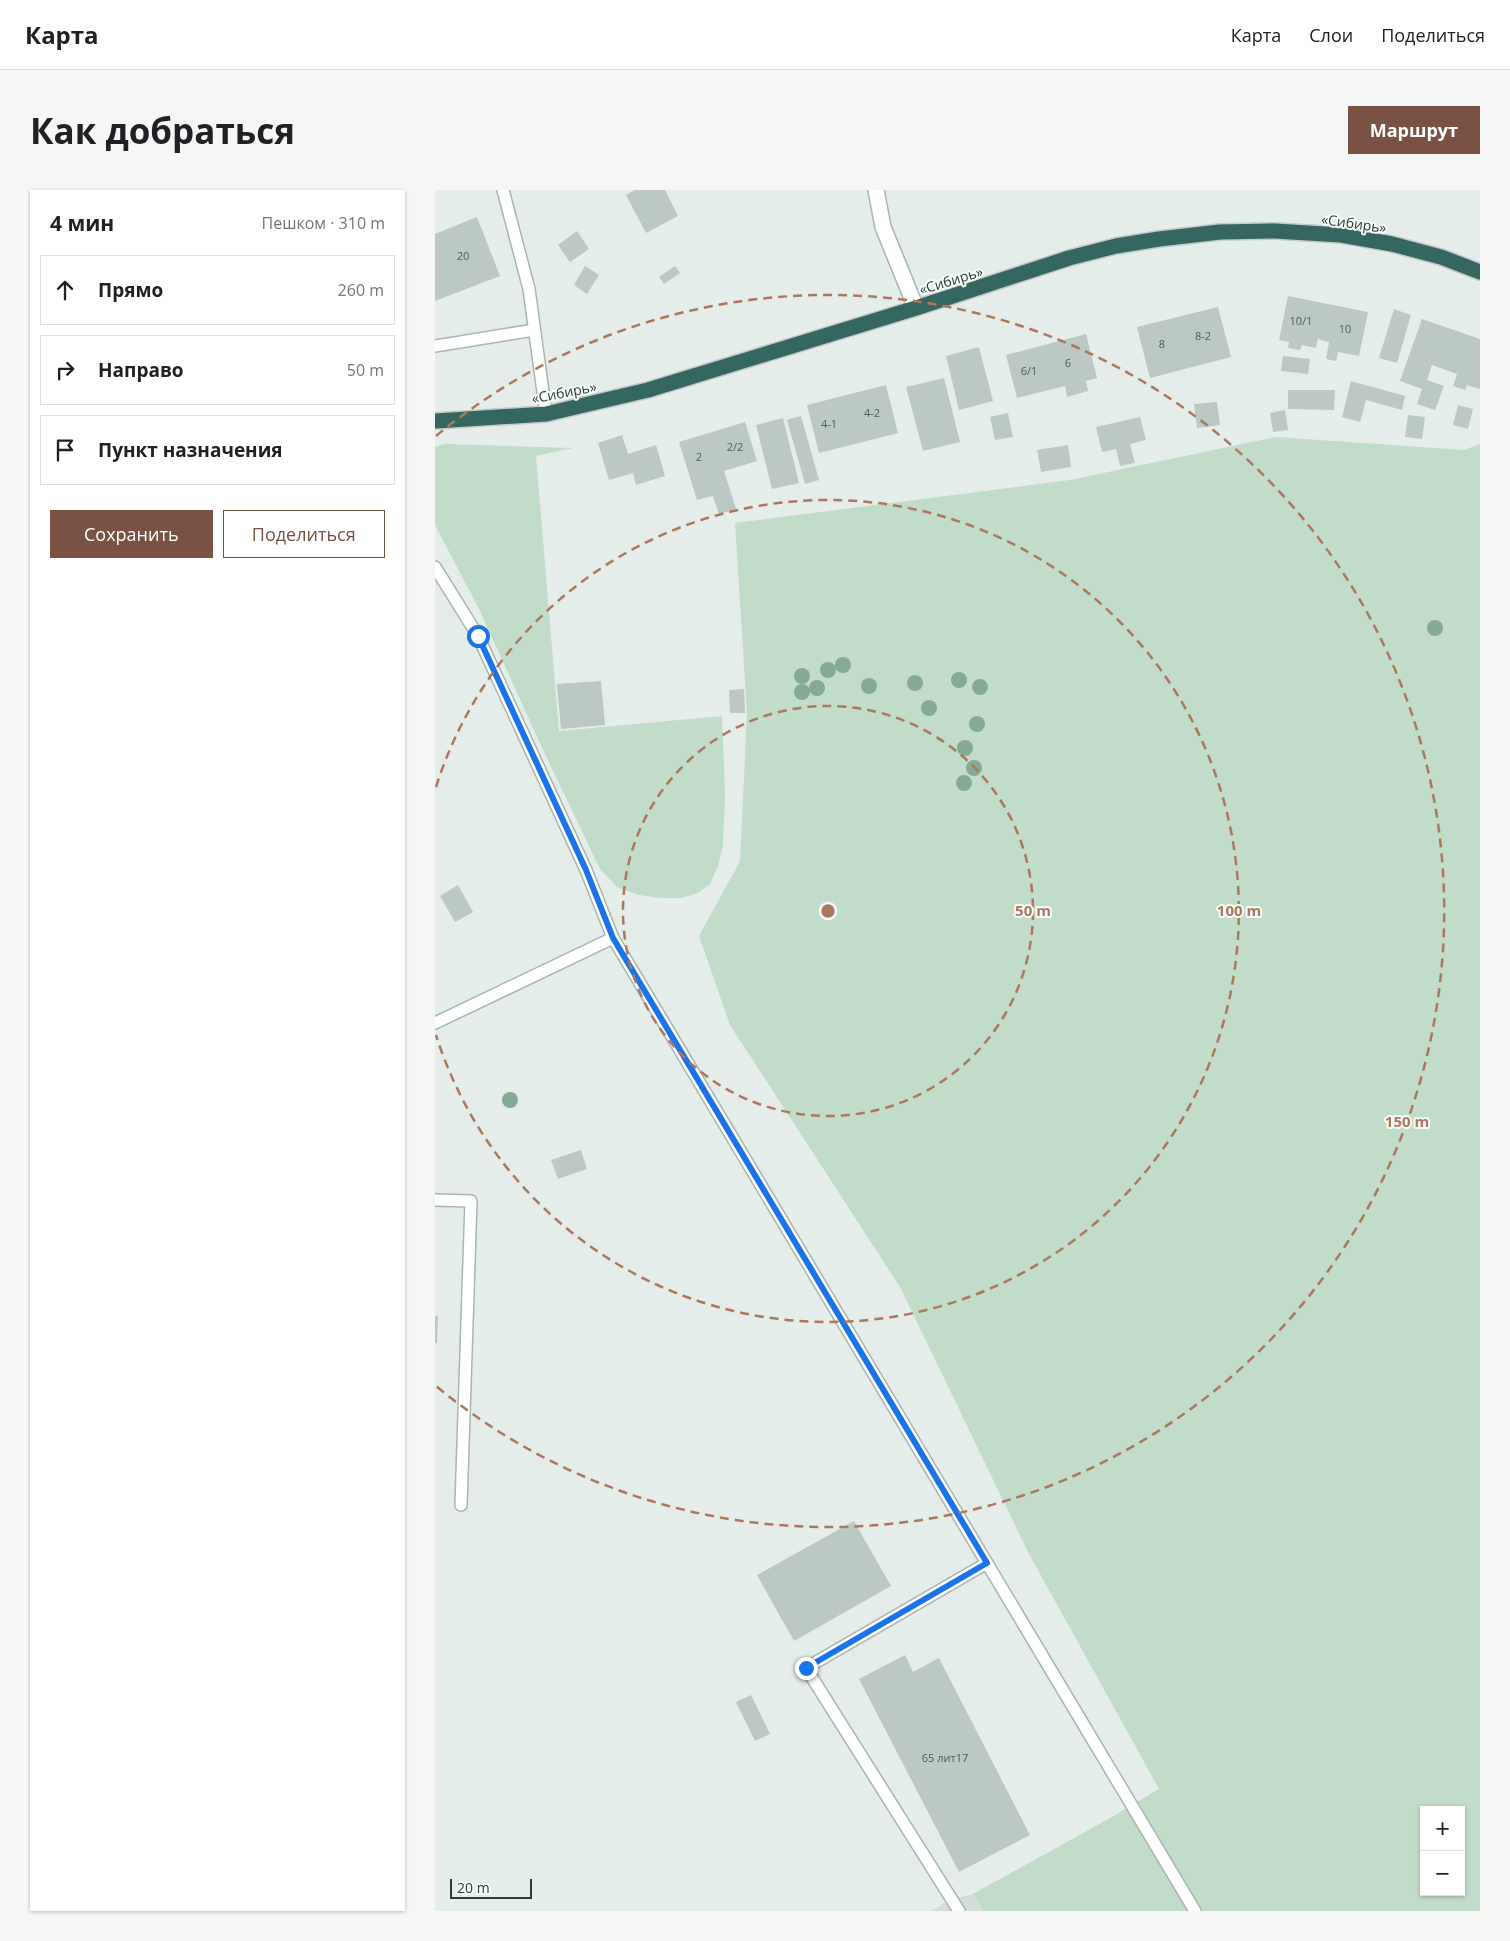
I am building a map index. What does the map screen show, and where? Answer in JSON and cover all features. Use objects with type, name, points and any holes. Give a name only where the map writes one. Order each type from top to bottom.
[{"type":"highway","name":"«Сибирь»","points":[[435,421],[546,414],[648,390],[916,308],[1069,258],[1159,239],[1220,232],[1275,231],[1341,235],[1392,244],[1441,256],[1480,272]]},
{"type":"street","points":[[876,190],[883,227],[916,308]]},
{"type":"lane","points":[[503,190],[529,290],[546,414]]},
{"type":"lane","points":[[435,346],[534,330]]},
{"type":"lane","points":[[435,567],[478,636],[586,870],[613,938],[1195,1911]]},
{"type":"lane","points":[[435,1023],[613,938]]},
{"type":"lane","points":[[435,1200],[471,1201],[461,1505]]},
{"type":"lane","points":[[959,1911],[806,1668],[987,1563]]},
{"type":"shaded area","points":[[973,1894],[983,1911],[931,1911],[952,1899]]},
{"type":"green space","points":[[1276,437],[1464,450],[1480,444],[1480,1911],[983,1911],[973,1894],[1159,1789],[1028,1552],[900,1287],[730,1025],[699,936],[740,861],[747,713],[735,523],[1070,480]]},
{"type":"green space","points":[[444,444],[573,448],[536,456],[559,731],[722,716],[725,793],[723,845],[718,866],[710,884],[698,893],[681,898],[639,895],[617,887],[600,869],[479,609],[435,525],[435,447]]},
{"type":"building","points":[[635,190],[665,190],[678,216],[646,233],[626,195]]},
{"type":"building","points":[[477,217],[500,276],[435,301],[435,234]]},
{"type":"building","points":[[577,231],[589,249],[570,262],[558,245]]},
{"type":"building","points":[[585,266],[599,275],[587,294],[574,285]]},
{"type":"building","points":[[675,266],[680,273],[664,284],[659,277]]},
{"type":"building","points":[[1288,296],[1368,312],[1359,356],[1338,352],[1336,361],[1326,359],[1329,342],[1318,339],[1316,348],[1302,345],[1300,350],[1288,348],[1289,342],[1279,340]]},
{"type":"building","points":[[1218,307],[1231,357],[1150,378],[1137,327]]},
{"type":"building","points":[[1394,309],[1411,315],[1397,363],[1379,358]]},
{"type":"building","points":[[1422,319],[1480,339],[1480,389],[1467,385],[1465,390],[1453,386],[1457,374],[1432,365],[1427,380],[1444,386],[1435,410],[1417,404],[1422,389],[1400,381]]},
{"type":"building","points":[[1086,334],[1097,378],[1086,381],[1088,391],[1067,397],[1065,386],[1017,398],[1006,355]]},
{"type":"building","points":[[979,347],[993,401],[959,410],[946,356]]},
{"type":"building","points":[[1283,356],[1310,359],[1308,374],[1281,371]]},
{"type":"building","points":[[944,378],[960,442],[923,451],[906,387]]},
{"type":"building","points":[[1351,381],[1405,396],[1402,410],[1366,400],[1360,422],[1342,417]]},
{"type":"building","points":[[886,385],[898,433],[819,453],[807,405]]},
{"type":"building","points":[[1288,390],[1335,390],[1334,410],[1288,409]]},
{"type":"building","points":[[1217,402],[1220,425],[1197,428],[1194,404]]},
{"type":"building","points":[[1458,405],[1473,409],[1468,429],[1453,425]]},
{"type":"building","points":[[1285,410],[1288,430],[1273,432],[1270,413]]},
{"type":"building","points":[[1008,413],[1013,437],[995,440],[990,417]]},
{"type":"building","points":[[1408,415],[1425,417],[1422,439],[1405,437]]},
{"type":"building","points":[[801,416],[819,480],[805,484],[787,420]]},
{"type":"building","points":[[1140,417],[1146,440],[1130,444],[1135,463],[1120,466],[1116,449],[1102,452],[1096,427]]},
{"type":"building","points":[[783,418],[799,483],[772,489],[756,425]]},
{"type":"building","points":[[745,422],[757,461],[724,471],[736,509],[719,514],[713,496],[697,500],[679,442]]},
{"type":"building","points":[[622,435],[628,454],[656,445],[665,476],[636,485],[633,473],[609,480],[598,443]]},
{"type":"building","points":[[1068,445],[1071,467],[1041,472],[1037,450]]},
{"type":"building","points":[[601,681],[605,725],[561,729],[557,684]]},
{"type":"building","points":[[744,689],[745,713],[730,713],[729,690]]},
{"type":"building","points":[[458,885],[473,912],[455,922],[440,896]]},
{"type":"building","points":[[581,1150],[587,1169],[558,1179],[551,1160]]},
{"type":"building","points":[[435,1316],[438,1316],[437,1343],[435,1343]]},
{"type":"building","points":[[854,1521],[891,1586],[794,1641],[757,1575]]},
{"type":"building","points":[[905,1655],[913,1672],[939,1658],[1030,1835],[959,1872],[859,1679]]},
{"type":"building","points":[[751,1695],[770,1734],[755,1741],[736,1702]]},
{"type":"route","points":[[478,636],[586,870],[613,938],[987,1563],[806,1668]]}]
